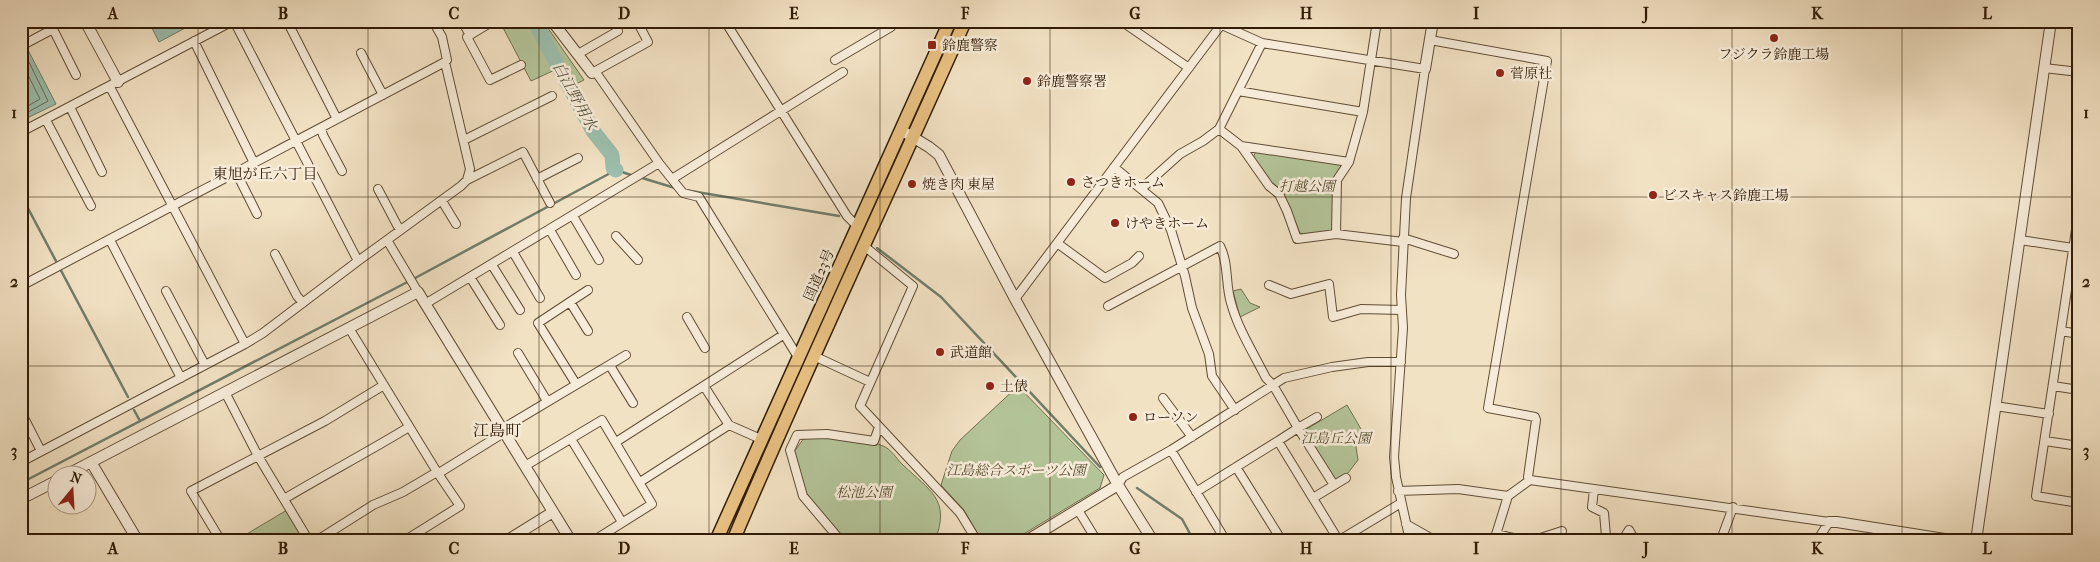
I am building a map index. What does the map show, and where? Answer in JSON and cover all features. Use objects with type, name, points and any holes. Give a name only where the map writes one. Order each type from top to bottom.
[{"type":"highway","name":"国道23号","points":[[716,541],[950,21]]},
{"type":"highway","name":"国道23号","points":[[733,541],[863,245],[914,137],[965,21]]},
{"type":"street","points":[[49,21],[76,75]]},
{"type":"street","points":[[85,21],[172,207],[245,344]]},
{"type":"street","points":[[21,132],[234,21],[358,261]]},
{"type":"street","points":[[287,21],[337,119]]},
{"type":"street","points":[[433,21],[442,37],[447,60],[445,62],[470,169],[468,180]]},
{"type":"street","points":[[462,21],[466,37],[490,80],[521,65]]},
{"type":"street","points":[[466,37],[493,21]]},
{"type":"street","points":[[552,21],[593,72],[683,193],[699,197],[798,357]]},
{"type":"street","points":[[578,54],[618,31],[612,21]]},
{"type":"street","points":[[593,72],[648,42],[637,21]]},
{"type":"street","points":[[722,21],[728,26],[847,216],[857,226]]},
{"type":"street","points":[[1121,21],[1189,68]]},
{"type":"street","points":[[1336,234],[1337,180],[1349,162],[1363,112],[1377,21]]},
{"type":"street","points":[[1410,541],[1398,491],[1394,456],[1404,328],[1402,310],[1403,240],[1406,198],[1433,21]]},
{"type":"street","points":[[1976,541],[2051,21]]},
{"type":"street","points":[[1015,299],[1189,68],[1219,23],[1262,43],[1425,69]]},
{"type":"street","points":[[835,60],[892,26]]},
{"type":"street","points":[[21,46],[53,29]]},
{"type":"street","points":[[1430,40],[1547,61],[1488,408],[1535,417],[1528,477],[1530,480]]},
{"type":"street","points":[[194,41],[254,163]]},
{"type":"street","points":[[1141,189],[1180,154],[1203,141],[1219,128],[1262,43]]},
{"type":"street","points":[[361,53],[383,95]]},
{"type":"street","points":[[21,286],[445,62]]},
{"type":"street","points":[[2044,68],[2079,72]]},
{"type":"street","points":[[674,182],[843,72]]},
{"type":"street","points":[[2079,79],[2076,95],[2079,100]]},
{"type":"street","points":[[1238,91],[1363,112]]},
{"type":"street","points":[[464,140],[552,96]]},
{"type":"street","points":[[70,107],[102,172]]},
{"type":"street","points":[[46,120],[91,206]]},
{"type":"street","points":[[321,128],[342,171]]},
{"type":"street","points":[[1219,128],[1241,146],[1269,186],[1278,194],[1287,211],[1297,239],[1336,234],[1403,240],[1454,254]]},
{"type":"street","points":[[900,130],[914,137],[939,155],[1015,299],[1118,485],[1153,541]]},
{"type":"street","points":[[1241,146],[1349,162]]},
{"type":"street","points":[[21,462],[245,344],[442,201],[468,180],[523,152],[550,203]]},
{"type":"street","points":[[537,179],[578,158]]},
{"type":"street","points":[[424,304],[660,163]]},
{"type":"street","points":[[1114,168],[1158,203],[1171,230],[1192,308],[1209,354],[1212,376],[1235,410]]},
{"type":"street","points":[[236,172],[258,214]]},
{"type":"street","points":[[378,189],[396,225],[401,230]]},
{"type":"street","points":[[442,201],[456,224]]},
{"type":"street","points":[[2079,210],[2036,496],[2079,503]]},
{"type":"street","points":[[573,216],[599,260]]},
{"type":"street","points":[[550,230],[576,275]]},
{"type":"street","points":[[616,236],[638,260]]},
{"type":"street","points":[[110,240],[181,378]]},
{"type":"street","points":[[387,240],[424,304],[571,541]]},
{"type":"street","points":[[2020,240],[2073,248]]},
{"type":"street","points":[[1057,243],[1105,278],[1132,262],[1138,256]]},
{"type":"street","points":[[863,245],[913,286],[860,406],[960,514],[976,541]]},
{"type":"street","points":[[1108,306],[1220,246],[1226,258],[1231,303],[1266,378],[1273,385],[1334,485]]},
{"type":"street","points":[[513,252],[540,298]]},
{"type":"street","points":[[275,254],[297,296],[303,303]]},
{"type":"street","points":[[492,265],[520,310]]},
{"type":"street","points":[[470,277],[500,325]]},
{"type":"street","points":[[1269,285],[1292,294],[1328,284],[1333,317],[1362,309],[1402,310]]},
{"type":"street","points":[[87,464],[349,328],[417,290]]},
{"type":"street","points":[[576,384],[538,323],[588,290]]},
{"type":"street","points":[[166,291],[205,365]]},
{"type":"street","points":[[570,302],[588,331]]},
{"type":"street","points":[[686,317],[706,348]]},
{"type":"street","points":[[349,328],[460,506],[410,539]]},
{"type":"street","points":[[2061,331],[2079,334]]},
{"type":"street","points":[[616,442],[783,335]]},
{"type":"street","points":[[518,353],[547,401]]},
{"type":"street","points":[[316,541],[373,505],[403,492],[438,472],[547,401],[626,355]]},
{"type":"street","points":[[814,356],[870,382]]},
{"type":"street","points":[[1026,541],[1043,536],[1078,510],[1118,485],[1123,477],[1171,450],[1284,378],[1332,367],[1368,362],[1401,362]]},
{"type":"street","points":[[611,364],[612,369],[633,403]]},
{"type":"street","points":[[221,541],[191,491],[325,421],[384,385]]},
{"type":"street","points":[[704,386],[729,425],[763,440]]},
{"type":"street","points":[[2053,386],[2079,390]]},
{"type":"street","points":[[225,392],[258,456],[309,541]]},
{"type":"street","points":[[1163,398],[1192,437]]},
{"type":"street","points":[[1995,406],[2049,414]]},
{"type":"street","points":[[21,412],[41,451]]},
{"type":"street","points":[[1196,492],[1317,417]]},
{"type":"street","points":[[525,466],[602,420],[652,504],[593,541]]},
{"type":"street","points":[[640,482],[729,425]]},
{"type":"street","points":[[284,499],[345,463],[359,458],[409,427]]},
{"type":"street","points":[[841,541],[803,496],[790,450],[797,435],[827,434],[874,441],[880,427]]},
{"type":"street","points":[[571,439],[622,522]]},
{"type":"street","points":[[1278,441],[1338,541],[1401,502]]},
{"type":"street","points":[[2044,441],[2079,446]]},
{"type":"street","points":[[1171,450],[1226,541]]},
{"type":"street","points":[[91,462],[138,541]]},
{"type":"street","points":[[1236,467],[1282,541]]},
{"type":"street","points":[[1313,498],[1346,478]]},
{"type":"street","points":[[1562,531],[1529,541],[1495,538],[1508,496],[1530,480],[1957,541]]},
{"type":"street","points":[[21,499],[48,485]]},
{"type":"street","points":[[1398,491],[1458,489],[1508,496]]},
{"type":"street","points":[[1594,490],[1592,507],[1604,513],[1606,536],[1615,541]]},
{"type":"street","points":[[1722,537],[1733,508]]},
{"type":"street","points":[[1078,510],[1097,541]]},
{"type":"street","points":[[506,541],[553,512]]},
{"type":"street","points":[[1818,541],[1829,522]]},
{"type":"street","points":[[1406,524],[1436,541]]},
{"type":"street","points":[[1622,541],[1629,530],[1636,541]]},
{"type":"street","points":[[21,535],[24,541]]},
{"type":"green space","points":[[501,21],[532,21],[557,69],[531,81]]},
{"type":"green space","points":[[537,21],[543,21],[584,80],[572,86]]},
{"type":"green space","name":"打越公園","points":[[1256,151],[1340,164],[1342,168],[1333,181],[1333,227],[1330,231],[1300,233],[1283,193],[1271,183],[1253,158]]},
{"type":"green space","points":[[1241,289],[1250,303],[1260,307],[1240,317],[1233,291]]},
{"type":"green space","name":"江島総合スポーツ公園","points":[[1018,386],[1104,475],[1100,488],[1012,541],[982,541],[964,510],[941,485],[952,451],[960,440]]},
{"type":"green space","name":"江島丘公園","points":[[1347,405],[1361,429],[1356,447],[1358,460],[1348,473],[1335,481],[1305,430]]},
{"type":"green space","name":"松池公園","points":[[826,436],[870,442],[886,447],[891,451],[929,489],[939,505],[941,515],[935,541],[844,541],[806,496],[794,452],[804,438]]},
{"type":"green space","points":[[287,510],[304,541],[235,541]]},
{"type":"water","points":[[166,21],[186,21],[189,26],[159,42],[152,28]]},
{"type":"water","points":[[27,48],[56,104],[21,121],[21,51]]},
{"type":"waterway","name":"白江野用水","points":[[534,21],[593,131],[612,155],[613,168],[616,170]]},
{"type":"waterway","points":[[21,483],[417,277],[616,170],[634,176]]},
{"type":"waterway","points":[[639,177],[675,188]]},
{"type":"waterway","points":[[685,190],[839,216]]},
{"type":"waterway","points":[[21,195],[128,397]]},
{"type":"waterway","points":[[877,248],[941,297],[1100,467]]},
{"type":"waterway","points":[[134,410],[140,421]]},
{"type":"waterway","name":"白江野用水","points":[[1137,488],[1182,519],[1194,541]]},
{"type":"place","name":"フジクラ鈴鹿工場","points":[[1774,38]]},
{"type":"place","name":"鈴鹿警察","points":[[932,45]]},
{"type":"place","name":"菅原社","points":[[1500,73]]},
{"type":"place","name":"鈴鹿警察署","points":[[1027,81]]},
{"type":"place","name":"さつきホーム","points":[[1071,182]]},
{"type":"place","name":"焼き肉 東屋","points":[[912,184]]},
{"type":"place","name":"ビスキャス鈴鹿工場","points":[[1653,195]]},
{"type":"place","name":"けやきホーム","points":[[1115,223]]},
{"type":"place","name":"武道館","points":[[940,352]]},
{"type":"place","name":"土俵","points":[[990,386]]},
{"type":"place","name":"ローソン","points":[[1133,417]]},
{"type":"district","name":"東旭が丘六丁目","points":[[265,174]]},
{"type":"district","name":"江島町","points":[[497,430]]}]
